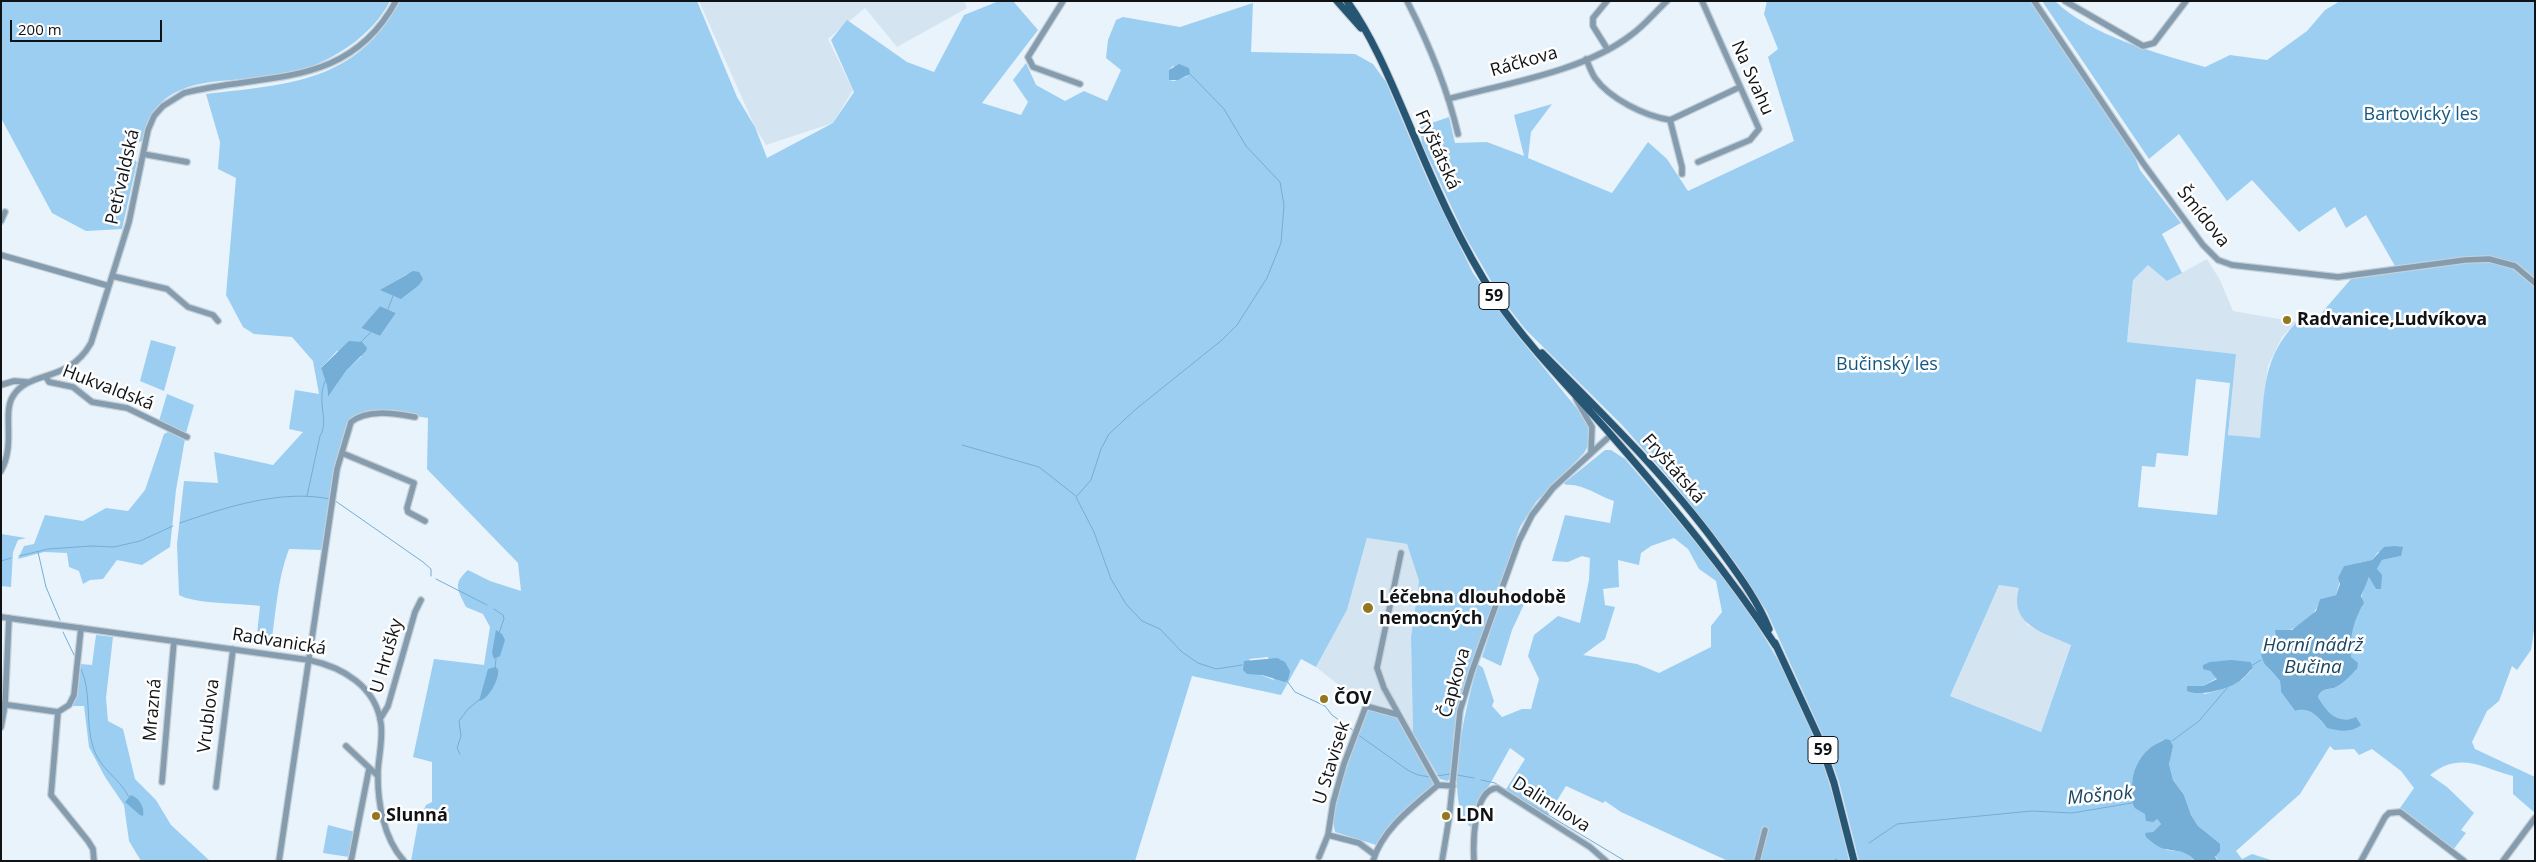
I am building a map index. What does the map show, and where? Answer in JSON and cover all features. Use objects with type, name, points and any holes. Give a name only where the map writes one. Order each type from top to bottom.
[{"type":"main road","name":"59","points":[[1337,1],[1367,34]]},
{"type":"main road","name":"59","points":[[1348,1],[1367,34]]},
{"type":"main road","name":"Fryštátská","points":[[1367,34],[1390,80],[1433,179],[1478,270],[1521,332],[1710,551],[1776,646]]},
{"type":"main road","name":"Fryštátská","points":[[1521,332],[1608,418],[1678,496],[1733,568],[1763,614],[1818,736],[1834,783],[1854,861]]},
{"type":"street","name":"Petřvaldská","points":[[1,384],[14,381],[26,382],[46,377],[70,367],[88,349],[131,211],[151,123],[170,100],[192,91],[295,76],[334,62],[374,31],[396,1]]},
{"type":"street","points":[[1063,1],[1028,57],[1034,67],[1080,84]]},
{"type":"street","points":[[1407,1],[1430,46],[1458,134]]},
{"type":"street","points":[[1607,1],[1593,18],[1593,26],[1608,50]]},
{"type":"street","name":"Ráčkova","points":[[1448,99],[1540,75],[1586,60],[1608,50],[1632,35],[1667,1]]},
{"type":"street","name":"Na Svahu","points":[[1698,162],[1750,140],[1759,129],[1702,1]]},
{"type":"street","name":"Šmídova","points":[[2034,1],[2143,163],[2203,245],[2222,262],[2232,265],[2331,277],[2474,259],[2507,263],[2522,271],[2535,283]]},
{"type":"street","points":[[2065,1],[2143,46],[2154,43],[2186,1]]},
{"type":"street","points":[[1586,60],[1595,78],[1616,97],[1654,115],[1670,120],[1740,87]]},
{"type":"street","points":[[1670,120],[1682,167],[1682,174]]},
{"type":"street","points":[[143,154],[186,162]]},
{"type":"street","points":[[1,221],[5,212]]},
{"type":"street","points":[[1,255],[109,286]]},
{"type":"street","points":[[112,276],[167,289],[188,307],[213,315],[218,321]]},
{"type":"street","name":"Hukvaldská","points":[[46,377],[49,382],[73,387],[92,402],[127,408],[187,437]]},
{"type":"street","points":[[1,471],[10,448],[9,405],[12,396],[26,382]]},
{"type":"street","points":[[1574,395],[1592,427],[1591,452]]},
{"type":"street","points":[[279,861],[337,469],[352,422],[355,419],[382,412],[415,417]]},
{"type":"street","points":[[1608,418],[1611,435],[1633,445]]},
{"type":"street","name":"Čapkova","points":[[1442,861],[1453,786],[1457,733],[1464,698],[1521,535],[1532,515],[1554,488],[1611,435]]},
{"type":"street","points":[[342,453],[414,483],[407,508],[408,512],[425,521]]},
{"type":"street","points":[[1402,553],[1377,668],[1384,688],[1438,785]]},
{"type":"street","name":"U Hrušky","points":[[380,719],[388,706],[415,612],[421,600]]},
{"type":"street","name":"Radvanická","points":[[1,617],[308,660],[329,664],[350,675],[370,696],[380,719],[382,737],[378,776],[379,797],[385,824],[392,842],[404,861]]},
{"type":"street","points":[[1,726],[9,618]]},
{"type":"street","points":[[3,704],[58,712],[67,707],[72,699],[82,628]]},
{"type":"street","name":"Mrazná","points":[[162,782],[174,641]]},
{"type":"street","name":"Vrublova","points":[[216,787],[233,649]]},
{"type":"street","name":"U Stavisek","points":[[1319,857],[1328,835],[1333,804],[1344,764],[1366,706],[1399,715]]},
{"type":"street","points":[[58,712],[50,795],[88,841],[94,858]]},
{"type":"street","points":[[346,746],[378,776]]},
{"type":"street","points":[[351,861],[369,769]]},
{"type":"street","points":[[1328,835],[1359,843],[1374,858],[1402,816],[1438,785],[1453,786]]},
{"type":"street","name":"Dalimilova","points":[[1474,861],[1474,835],[1478,809],[1487,793],[1497,788],[1590,847],[1606,861]]},
{"type":"street","points":[[2361,861],[2385,817],[2394,812],[2400,812],[2464,861]]},
{"type":"street","points":[[2502,861],[2535,818]]},
{"type":"street","points":[[1757,861],[1765,830]]},
{"type":"shaded area","points":[[699,1],[964,1],[967,8],[897,47],[865,8],[828,39],[853,90],[833,123],[766,145],[755,127]]},
{"type":"shaded area","points":[[2207,259],[2220,280],[2233,311],[2297,322],[2282,337],[2268,366],[2260,439],[2228,435],[2236,354],[2127,342],[2133,280],[2148,264],[2167,281]]},
{"type":"shaded area","points":[[1367,538],[1407,544],[1419,581],[1411,637],[1413,733],[1402,711],[1360,702],[1316,667],[1347,610]]},
{"type":"shaded area","points":[[1999,585],[2019,588],[2027,625],[2071,644],[2041,732],[1950,696]]},
{"type":"green space","points":[[1,1],[390,1],[382,14],[363,35],[339,53],[313,66],[277,76],[205,83],[184,89],[166,99],[152,115],[143,140],[133,146],[134,159],[137,162],[122,229],[86,231],[52,213],[1,118]]},
{"type":"green space","points":[[400,1],[697,1],[737,97],[755,127],[767,158],[833,123],[854,92],[831,40],[847,20],[907,62],[934,72],[964,15],[999,1],[1013,1],[1038,30],[982,103],[1021,115],[1028,102],[1013,80],[1026,63],[1036,85],[1065,101],[1084,91],[1107,101],[1121,70],[1106,58],[1108,40],[1116,20],[1123,17],[1180,27],[1253,3],[1251,52],[1355,54],[1373,64],[1386,82],[1428,181],[1473,273],[1517,335],[1588,422],[1590,430],[1589,442],[1584,453],[1536,502],[1520,527],[1461,694],[1454,731],[1451,778],[1447,781],[1440,779],[1413,733],[1411,637],[1419,581],[1407,544],[1367,538],[1347,610],[1316,667],[1301,659],[1281,695],[1192,676],[1135,861],[411,861],[418,823],[426,805],[432,802],[432,762],[413,757],[434,659],[484,665],[490,627],[483,614],[466,607],[459,592],[458,583],[468,570],[490,581],[521,591],[518,563],[427,469],[428,418],[382,411],[349,424],[322,550],[289,549],[279,585],[271,645],[256,644],[260,606],[206,602],[179,595],[177,544],[184,481],[218,483],[214,452],[273,465],[303,432],[289,429],[295,390],[319,394],[313,361],[292,337],[254,334],[243,327],[226,295],[236,178],[218,169],[220,142],[206,94],[265,87],[292,82],[318,74],[341,64],[363,49],[382,28]],"holes":[[[1173,66],[1188,76],[1174,81],[1169,80],[1169,70]],[[407,274],[422,279],[381,290]],[[380,306],[396,313],[380,336],[361,328]],[[337,351],[362,356],[346,371],[328,397],[327,386],[321,368]],[[1268,657],[1274,680],[1261,675],[1249,659]]]},
{"type":"green space","name":"Bučinský les","points":[[1767,1],[2030,1],[2134,155],[2140,170],[2181,223],[2162,234],[2182,273],[2167,281],[2148,265],[2133,280],[2127,342],[2236,354],[2228,435],[2260,438],[2267,376],[2277,348],[2297,322],[2312,324],[2351,279],[2452,264],[2491,263],[2513,269],[2535,288],[2535,624],[2531,650],[2517,670],[2512,666],[2499,701],[2487,711],[2472,742],[2475,749],[2535,777],[2535,813],[2513,794],[2513,776],[2480,765],[2461,762],[2441,768],[2430,775],[2447,787],[2474,813],[2461,830],[2466,833],[2453,850],[2400,808],[2414,788],[2401,771],[2372,749],[2359,755],[2354,749],[2334,750],[2330,746],[2300,794],[2236,851],[2242,859],[2252,854],[2274,861],[2218,861],[2205,833],[2191,815],[2184,795],[2173,780],[2169,764],[2170,757],[2163,740],[2144,754],[2136,768],[2134,786],[2136,809],[2157,819],[2161,824],[2153,832],[2167,850],[2186,852],[2195,861],[1859,861],[1839,782],[1822,734],[1767,612],[1737,565],[1675,485],[1622,425],[1525,329],[1501,298],[1465,236],[1422,144],[1420,127],[1449,117],[1455,143],[1487,142],[1524,156],[1514,115],[1552,104],[1531,132],[1528,158],[1612,193],[1648,142],[1667,159],[1688,191],[1794,141],[1768,57],[1778,49],[1764,14]],"holes":[[[2196,379],[2230,383],[2217,515],[2138,507],[2142,466],[2155,467],[2157,453],[2188,456]],[[2378,552],[2401,556],[2382,560],[2377,569],[2376,589],[2370,576],[2364,587],[2362,607],[2358,611],[2353,623],[2350,639],[2351,658],[2357,669],[2341,684],[2322,691],[2318,697],[2332,715],[2341,719],[2352,719],[2327,728],[2317,716],[2309,711],[2295,711],[2281,692],[2280,681],[2269,669],[2282,632],[2295,628],[2306,621],[2315,611],[2320,599],[2336,595],[2344,566],[2372,560]],[[1999,585],[2019,588],[2017,601],[2019,611],[2031,626],[2071,645],[2041,732],[1950,696]],[[2220,661],[2251,662],[2253,668],[2243,679],[2226,688],[2205,694],[2188,686],[2203,686],[2217,678],[2203,665]]]},
{"type":"green space","name":"Bartovický les","points":[[2042,1],[2055,1],[2086,24],[2126,42],[2205,67],[2230,55],[2267,60],[2307,31],[2325,10],[2340,1],[2535,1],[2535,278],[2517,263],[2490,256],[2395,266],[2366,215],[2346,228],[2335,207],[2299,232],[2252,180],[2227,201],[2179,134],[2149,159]]},
{"type":"green space","points":[[151,340],[176,347],[164,391],[140,381]]},
{"type":"green space","points":[[167,394],[194,405],[186,433],[159,421]]},
{"type":"green space","points":[[170,431],[185,439],[176,490],[170,547],[142,565],[117,560],[103,579],[90,580],[83,584],[79,571],[69,567],[67,553],[44,552],[18,559],[24,546],[34,544],[45,515],[83,521],[106,508],[128,511],[145,490],[164,434]]},
{"type":"green space","points":[[1605,450],[1611,450],[1625,459],[1720,574],[1755,622],[1785,673],[1797,698],[1828,778],[1849,861],[1728,861],[1621,812],[1605,801],[1603,803],[1566,786],[1547,817],[1505,791],[1525,759],[1510,748],[1489,786],[1482,793],[1475,811],[1472,828],[1463,816],[1458,797],[1457,775],[1463,725],[1478,664],[1483,668],[1494,701],[1492,706],[1502,717],[1522,709],[1531,709],[1539,679],[1528,656],[1534,635],[1558,616],[1580,623],[1589,580],[1590,558],[1582,556],[1568,562],[1552,561],[1565,515],[1610,523],[1614,501],[1584,488],[1564,483]],"holes":[[[1674,538],[1688,549],[1699,569],[1716,581],[1722,612],[1711,626],[1711,647],[1659,673],[1637,664],[1583,655],[1605,639],[1615,607],[1605,605],[1603,589],[1619,587],[1618,560],[1639,565],[1641,553],[1651,546]]]},
{"type":"green space","points":[[1,534],[26,538],[18,540],[13,552],[11,587],[1,586]]},
{"type":"green space","points":[[1504,589],[1526,600],[1512,630],[1501,666],[1482,657]]},
{"type":"green space","points":[[96,635],[113,637],[106,698],[108,721],[123,729],[135,779],[156,800],[171,825],[210,861],[141,861],[129,841],[124,805],[105,777],[89,747],[84,706],[72,706],[77,696],[81,664],[92,665]]},
{"type":"green space","points":[[1367,710],[1398,717],[1435,783],[1401,814],[1376,845],[1335,832],[1334,818],[1338,787],[1343,770]]},
{"type":"green space","points":[[328,825],[355,832],[349,857],[323,853]]},
{"type":"water","points":[[1179,64],[1189,68],[1190,74],[1178,80],[1169,80],[1169,70]]},
{"type":"water","points":[[413,271],[419,272],[423,279],[419,285],[401,299],[380,290]]},
{"type":"water","points":[[380,306],[396,313],[380,336],[361,328]]},
{"type":"water","points":[[349,341],[362,342],[367,348],[366,351],[346,371],[328,397],[327,386],[321,368]]},
{"type":"water","name":"Horní nádrž Bučina","points":[[2384,547],[2403,547],[2401,556],[2382,560],[2377,569],[2382,575],[2381,589],[2376,589],[2369,577],[2361,596],[2364,603],[2357,615],[2351,642],[2351,657],[2358,663],[2357,669],[2341,684],[2322,691],[2318,697],[2325,708],[2334,716],[2344,720],[2356,717],[2361,725],[2349,730],[2327,728],[2317,716],[2309,711],[2295,711],[2281,692],[2280,681],[2264,663],[2261,655],[2277,644],[2275,630],[2292,630],[2316,611],[2320,599],[2336,595],[2340,584],[2338,578],[2344,566],[2372,560]]},
{"type":"water","points":[[496,630],[502,634],[505,640],[500,656],[494,659],[492,653]]},
{"type":"water","points":[[1277,658],[1285,662],[1290,671],[1288,680],[1285,682],[1262,675],[1247,674],[1243,670],[1244,661]]},
{"type":"water","points":[[2231,660],[2251,662],[2253,668],[2237,683],[2223,689],[2200,693],[2187,691],[2187,686],[2203,686],[2217,679],[2210,671],[2203,669],[2203,665],[2210,662]]},
{"type":"water","points":[[495,667],[498,669],[498,673],[495,683],[486,697],[479,701],[488,669]]},
{"type":"water","points":[[2166,739],[2170,740],[2173,746],[2169,764],[2173,780],[2184,795],[2191,815],[2198,826],[2220,844],[2220,851],[2215,857],[2218,861],[2195,861],[2185,853],[2160,847],[2146,837],[2145,833],[2153,832],[2161,824],[2157,819],[2153,822],[2146,821],[2145,814],[2135,808],[2132,798],[2134,771],[2145,752]]},
{"type":"water","points":[[131,795],[141,803],[143,816],[125,802]]},
{"type":"waterway","points":[[1190,74],[1224,109],[1246,146],[1280,182],[1284,205],[1281,243],[1267,278],[1237,325],[1222,340],[1136,409],[1109,434],[1101,449],[1091,480],[1076,497],[1094,532],[1111,579],[1126,604],[1142,621],[1160,629],[1182,652],[1198,663],[1216,669],[1242,665]]},
{"type":"waterway","points":[[388,309],[393,296]]},
{"type":"waterway","points":[[361,342],[371,332]]},
{"type":"waterway","points":[[307,496],[320,436],[323,430],[322,395],[326,379]]},
{"type":"waterway","points":[[962,445],[1039,467],[1076,496]]},
{"type":"waterway","points":[[180,523],[254,501],[293,496],[330,499]]},
{"type":"waterway","points":[[334,500],[423,562],[431,569],[431,576]]},
{"type":"waterway","points":[[19,556],[48,549],[91,546],[114,547],[140,541],[173,526]]},
{"type":"waterway","points":[[38,552],[46,587],[60,620]]},
{"type":"waterway","points":[[1,561],[11,558]]},
{"type":"waterway","points":[[436,579],[487,605]]},
{"type":"waterway","points":[[494,609],[503,615],[504,619],[499,633]]},
{"type":"waterway","points":[[63,632],[75,657]]},
{"type":"waterway","points":[[495,668],[496,659]]},
{"type":"waterway","name":"Mošnok","points":[[2251,666],[2261,660]]},
{"type":"waterway","points":[[81,669],[88,697],[89,728],[93,747],[100,762],[129,797]]},
{"type":"waterway","points":[[1287,681],[1295,692],[1325,706],[1332,715],[1354,731]]},
{"type":"waterway","name":"Mošnok","points":[[2172,741],[2199,721],[2228,687]]},
{"type":"waterway","points":[[460,754],[457,748],[461,736],[459,721],[468,709],[479,700]]},
{"type":"waterway","points":[[1357,734],[1409,771],[1430,777]]},
{"type":"waterway","points":[[1437,776],[1450,774]]},
{"type":"waterway","points":[[1457,775],[1474,778]]},
{"type":"waterway","points":[[1481,780],[1495,783],[1625,861]]},
{"type":"waterway","name":"Mošnok","points":[[1869,843],[1897,824],[2032,811],[2072,813],[2132,803]]},
{"type":"waterway","name":"Mošnok","points":[[1833,861],[1837,859]]},
{"type":"place","name":"Radvanice,Ludvíkova","points":[[2287,320]]},
{"type":"place","name":"Léčebna dlouhodobě nemocných","points":[[1368,608]]},
{"type":"place","name":"ČOV","points":[[1324,699]]},
{"type":"place","name":"Slunná","points":[[376,816]]},
{"type":"place","name":"LDN","points":[[1446,816]]}]
